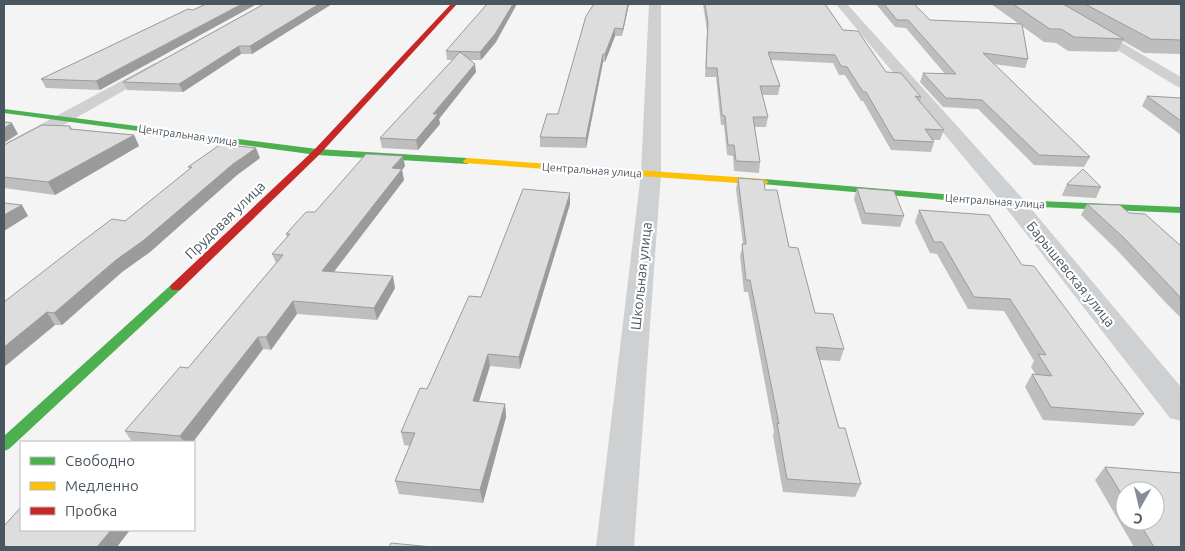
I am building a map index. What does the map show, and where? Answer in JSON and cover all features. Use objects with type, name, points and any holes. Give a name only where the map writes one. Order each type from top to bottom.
[{"type":"street","name":"Прудовая улица","points":[[4,445],[213,253],[317,152],[454,4]]},
{"type":"street","name":"Школьная улица","points":[[615,547],[651,173],[655,4]]},
{"type":"street","name":"Барышевская улица","points":[[841,4],[1014,203],[1181,410]]},
{"type":"street","points":[[1047,4],[1181,83]]},
{"type":"street","points":[[4,151],[166,61]]},
{"type":"street","name":"Центральная улица","points":[[4,111],[317,152],[651,173],[1014,203],[1181,210]]},
{"type":"building","points":[[206,4],[242,4],[96,81],[41,79],[188,9],[193,10]]},
{"type":"building","points":[[264,4],[319,4],[250,46],[239,46],[179,84],[123,82]]},
{"type":"building","points":[[487,4],[513,4],[495,34],[480,52],[446,51]]},
{"type":"building","points":[[594,4],[628,4],[623,29],[615,28],[605,54],[603,54],[586,138],[540,137],[547,114],[558,114],[586,16]]},
{"type":"building","points":[[705,4],[825,4],[843,30],[858,31],[886,72],[901,73],[921,97],[915,96],[944,130],[925,129],[934,142],[894,140],[866,92],[863,92],[847,67],[841,66],[835,55],[768,52],[780,86],[760,86],[768,117],[753,117],[760,162],[736,161],[734,145],[728,145],[725,116],[722,115],[717,68],[706,68],[708,23]]},
{"type":"building","points":[[884,4],[914,4],[930,20],[1022,24],[1028,59],[983,53],[1090,157],[1039,155],[982,100],[946,98],[923,73],[956,74],[908,20],[897,20]]},
{"type":"building","points":[[1013,4],[1063,4],[1124,39],[1074,37],[1061,29],[1050,29]]},
{"type":"building","points":[[1085,4],[1181,4],[1181,40],[1151,39]]},
{"type":"building","points":[[460,52],[475,64],[433,114],[438,114],[416,140],[380,138]]},
{"type":"building","points":[[1147,96],[1181,98],[1181,121]]},
{"type":"building","points":[[4,122],[12,123],[4,128]]},
{"type":"building","points":[[42,125],[70,126],[70,129],[134,135],[48,182],[4,177],[4,145]]},
{"type":"building","points":[[221,144],[256,148],[233,164],[54,313],[47,312],[4,347],[4,302],[112,219],[125,221],[192,167],[188,167]]},
{"type":"building","points":[[366,154],[403,156],[392,168],[402,169],[322,271],[393,276],[374,308],[293,301],[266,337],[258,337],[180,436],[125,431],[180,367],[188,368],[283,255],[272,254],[290,234],[286,234],[306,212],[315,212]]},
{"type":"building","points":[[1083,169],[1101,187],[1067,184]]},
{"type":"building","points":[[738,178],[764,180],[765,190],[777,190],[789,247],[798,248],[815,313],[833,314],[844,349],[816,347],[839,428],[845,428],[861,484],[787,479],[777,423],[779,424],[750,280],[746,280],[742,244],[746,244]]},
{"type":"building","points":[[857,188],[894,191],[904,216],[865,213]]},
{"type":"building","points":[[523,189],[570,193],[519,357],[488,354],[473,401],[505,404],[480,490],[395,481],[415,433],[401,432],[420,388],[427,389],[469,296],[481,297]]},
{"type":"building","points":[[4,203],[22,205],[4,215]]},
{"type":"building","points":[[1087,204],[1120,205],[1129,213],[1145,214],[1181,246],[1181,298],[1124,238]]},
{"type":"building","points":[[919,210],[989,215],[1022,265],[1034,266],[1144,414],[1051,407],[1032,374],[1052,376],[1038,354],[1046,355],[1010,299],[974,297],[942,242],[934,242]]},
{"type":"building","points":[[1105,467],[1181,473],[1181,547],[1154,547],[1144,531],[1165,531],[1165,481],[1115,481],[1115,484]]},
{"type":"building","points":[[20,508],[20,531],[110,531],[97,547],[14,547],[4,546],[4,526]]},
{"type":"building","points":[[391,543],[432,547],[389,547]]},
{"type":"traffic: fast","points":[[4,111],[317,152],[467,161]]},
{"type":"traffic: fast","points":[[764,182],[1014,203],[1181,210]]},
{"type":"traffic: fast","points":[[4,445],[176,287]]},
{"type":"traffic: slow","points":[[467,161],[764,182]]},
{"type":"traffic: jam","points":[[176,287],[317,152],[454,4]]}]
